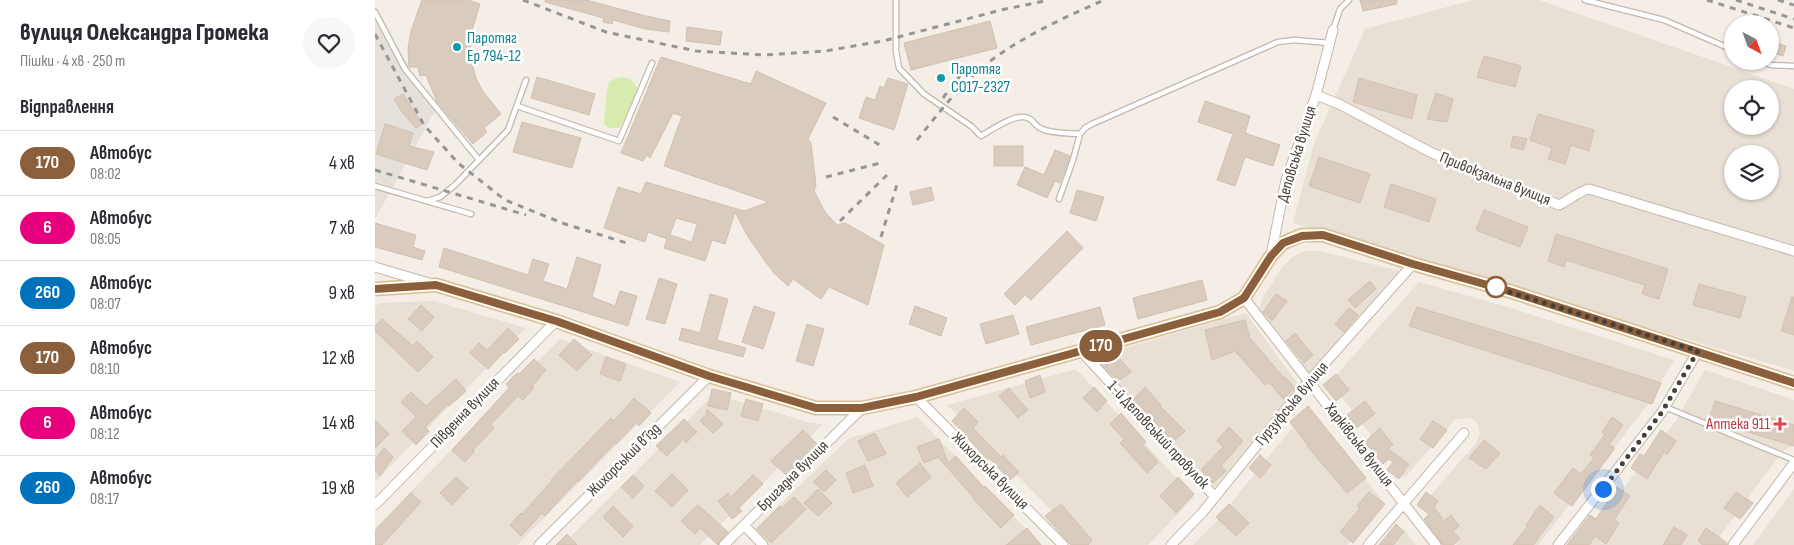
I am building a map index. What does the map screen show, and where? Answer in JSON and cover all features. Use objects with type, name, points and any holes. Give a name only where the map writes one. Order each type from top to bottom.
[{"type":"main road","points":[[1271,256],[1283,243],[1302,236],[1323,235],[1413,264],[1509,291],[1794,383]]},
{"type":"main road","name":"Деповська вулиця","points":[[436,285],[556,321],[709,376],[816,408],[862,408],[916,397],[1220,312],[1244,298],[1271,256]]},
{"type":"main road","points":[[375,289],[436,285]]},
{"type":"street","name":"Деповська вулиця","points":[[1271,256],[1286,180],[1316,95],[1333,30]]},
{"type":"street","name":"Привокзальна вулиця","points":[[1316,95],[1339,104],[1431,153],[1559,205],[1568,201],[1580,191],[1589,189],[1794,251]]},
{"type":"street","name":"Гурзуфська вулиця","points":[[1171,545],[1215,497],[1309,381],[1413,264]]},
{"type":"street","points":[[375,267],[436,285]]},
{"type":"street","name":"Харківська вулиця","points":[[1244,298],[1436,545]]},
{"type":"street","name":"Південна вулиця","points":[[375,505],[556,321]]},
{"type":"street","name":"1-й Деповський провулок","points":[[1081,351],[1215,497]]},
{"type":"street","points":[[1559,545],[1665,407],[1698,351]]},
{"type":"street","name":"Жихорський в’їзд","points":[[539,545],[709,376]]},
{"type":"street","name":"Жихорська вулиця","points":[[916,397],[1063,545]]},
{"type":"street","name":"Бригадна вулиця","points":[[724,545],[862,408]]},
{"type":"street","points":[[1368,545],[1464,433]]},
{"type":"street","points":[[1733,545],[1794,461]]},
{"type":"street","points":[[744,525],[763,545]]},
{"type":"lane","points":[[896,0],[895,51],[899,68],[923,94],[971,126],[981,136],[1022,116],[1031,118],[1039,128],[1051,132],[1080,134]]},
{"type":"lane","points":[[1333,30],[1340,9],[1349,0]]},
{"type":"lane","points":[[1585,0],[1664,20],[1724,46]]},
{"type":"lane","points":[[375,12],[405,69],[479,160]]},
{"type":"lane","points":[[1059,199],[1080,134],[1085,128],[1108,116],[1278,42],[1294,40],[1329,43]]},
{"type":"lane","points":[[517,106],[619,141],[652,63]]},
{"type":"lane","points":[[1779,65],[1794,66]]},
{"type":"lane","points":[[427,201],[440,197],[508,130],[526,80]]},
{"type":"lane","points":[[375,186],[471,214]]},
{"type":"lane","points":[[1665,407],[1794,461]]},
{"type":"shaded area","points":[[1473,0],[1539,0],[1724,65],[1724,70],[1740,70],[1768,80],[1724,80],[1724,135],[1779,135],[1779,84],[1794,89],[1794,371],[1293,223],[1314,144],[1365,29]]},
{"type":"shaded area","points":[[375,9],[435,111],[375,219]]},
{"type":"shaded area","points":[[1305,251],[1320,251],[1399,271],[1310,374],[1258,312],[1263,297],[1283,266],[1292,257]]},
{"type":"shaded area","points":[[1419,282],[1504,306],[1674,360],[1649,403],[1538,545],[1457,545],[1424,503],[1476,443],[1480,434],[1478,424],[1471,418],[1456,419],[1404,478],[1330,382]]},
{"type":"shaded area","points":[[434,301],[526,328],[375,482],[375,306],[381,303]]},
{"type":"shaded area","points":[[1246,313],[1300,387],[1215,487],[1093,357]]},
{"type":"shaded area","points":[[560,339],[680,382],[517,545],[375,545],[375,528]]},
{"type":"shaded area","points":[[1076,369],[1194,497],[1148,545],[1086,545],[947,405]]},
{"type":"shaded area","points":[[1705,370],[1794,400],[1794,445],[1783,451],[1713,545],[1579,545],[1675,422]]},
{"type":"shaded area","points":[[714,394],[811,423],[823,424],[700,545],[562,545]]},
{"type":"shaded area","points":[[1309,407],[1383,502],[1347,545],[1193,545],[1214,524]]},
{"type":"shaded area","points":[[917,417],[1042,545],[768,545],[753,530],[848,439]]},
{"type":"shaded area","points":[[1794,489],[1794,545],[1753,545]]},
{"type":"shaded area","points":[[1403,528],[1416,545],[1389,545]]},
{"type":"green space","points":[[624,77],[630,79],[637,87],[636,99],[619,128],[609,128],[604,124],[609,82]]},
{"type":"building","points":[[422,0],[468,0],[480,4],[471,34],[471,60],[476,78],[482,90],[501,114],[484,128],[487,132],[473,144],[437,102],[426,75],[420,76],[418,67],[409,67],[408,48],[411,31]]},
{"type":"building","points":[[545,0],[586,0],[670,21],[669,32],[645,29],[613,20],[612,24],[603,22],[604,18],[545,2]]},
{"type":"building","points":[[1360,0],[1397,0],[1397,4],[1363,11]]},
{"type":"building","points":[[990,21],[997,48],[911,70],[904,43]]},
{"type":"building","points":[[687,27],[722,32],[720,45],[686,41]]},
{"type":"building","points":[[1779,44],[1786,46],[1783,56],[1779,55]]},
{"type":"building","points":[[1484,56],[1521,66],[1515,87],[1477,77]]},
{"type":"building","points":[[661,57],[751,84],[756,71],[826,103],[808,139],[811,143],[816,185],[814,191],[825,212],[837,225],[845,223],[884,245],[868,305],[829,287],[821,299],[793,279],[788,286],[774,273],[762,257],[747,235],[735,212],[725,244],[712,240],[705,261],[664,248],[667,239],[648,232],[645,242],[604,228],[618,187],[641,194],[646,182],[744,211],[769,202],[664,166],[682,116],[673,113],[650,158],[647,155],[643,161],[621,153]],"holes":[[[676,218],[697,224],[692,242],[670,235]]]},
{"type":"building","points":[[537,77],[595,94],[589,115],[531,98]]},
{"type":"building","points":[[888,78],[908,84],[894,130],[859,118],[866,97],[875,100],[880,86],[884,88]]},
{"type":"building","points":[[1359,78],[1417,95],[1412,119],[1353,102]]},
{"type":"building","points":[[1436,93],[1453,99],[1447,122],[1427,119]]},
{"type":"building","points":[[403,94],[422,124],[416,128],[394,99]]},
{"type":"building","points":[[1205,101],[1250,116],[1245,133],[1280,145],[1273,166],[1245,157],[1235,186],[1217,180],[1233,134],[1198,122]]},
{"type":"building","points":[[1538,114],[1594,130],[1589,151],[1571,145],[1565,164],[1548,159],[1552,148],[1530,140]]},
{"type":"building","points":[[522,122],[581,138],[572,168],[513,152]]},
{"type":"building","points":[[385,124],[413,133],[409,146],[434,152],[427,170],[376,154]]},
{"type":"building","points":[[1513,136],[1527,139],[1523,150],[1511,147]]},
{"type":"building","points":[[994,146],[1023,146],[1023,166],[994,166]]},
{"type":"building","points":[[1055,150],[1070,156],[1060,183],[1055,181],[1047,198],[1017,185],[1025,167],[1044,175]]},
{"type":"building","points":[[1319,157],[1370,174],[1360,203],[1309,186]]},
{"type":"building","points":[[1391,184],[1436,199],[1429,222],[1384,207]]},
{"type":"building","points":[[931,187],[934,200],[913,205],[910,192]]},
{"type":"building","points":[[1077,190],[1104,197],[1096,221],[1070,213]]},
{"type":"building","points":[[1484,210],[1528,227],[1520,247],[1476,230]]},
{"type":"building","points":[[375,223],[416,235],[413,247],[425,251],[422,260],[375,247]]},
{"type":"building","points":[[1067,231],[1083,248],[1031,300],[1025,295],[1015,305],[1004,294]]},
{"type":"building","points":[[1556,234],[1668,269],[1659,299],[1642,294],[1645,285],[1566,260],[1564,267],[1548,261]]},
{"type":"building","points":[[444,248],[528,275],[533,259],[549,264],[543,281],[567,289],[577,257],[601,265],[592,297],[615,306],[620,291],[637,296],[628,326],[439,267]]},
{"type":"building","points":[[659,278],[677,284],[665,324],[646,319]]},
{"type":"building","points":[[1202,280],[1207,300],[1138,319],[1133,298]]},
{"type":"building","points":[[1370,281],[1376,289],[1355,308],[1348,300]]},
{"type":"building","points":[[1699,284],[1746,297],[1740,318],[1693,305]]},
{"type":"building","points":[[710,294],[728,299],[717,340],[746,348],[743,357],[679,340],[682,328],[700,333]]},
{"type":"building","points":[[1276,294],[1287,301],[1272,321],[1263,312]]},
{"type":"building","points":[[1792,297],[1794,297],[1794,335],[1781,331]]},
{"type":"building","points":[[421,305],[434,317],[422,331],[408,319]]},
{"type":"building","points":[[754,306],[775,313],[763,349],[742,342]]},
{"type":"building","points":[[915,306],[947,318],[941,336],[909,324]]},
{"type":"building","points":[[1100,307],[1105,325],[1031,345],[1026,327]]},
{"type":"building","points":[[1417,307],[1661,383],[1652,404],[1409,326]]},
{"type":"building","points":[[1349,308],[1358,315],[1344,332],[1335,324]]},
{"type":"building","points":[[1013,315],[1019,334],[986,344],[980,324]]},
{"type":"building","points":[[382,319],[413,346],[417,341],[433,357],[418,372],[375,331],[375,327]]},
{"type":"building","points":[[1245,320],[1250,338],[1295,388],[1283,399],[1269,382],[1265,385],[1235,351],[1212,360],[1205,330]]},
{"type":"building","points":[[807,324],[824,329],[813,366],[796,361]]},
{"type":"building","points":[[508,328],[519,339],[488,369],[470,353],[479,343],[487,350]]},
{"type":"building","points":[[1295,333],[1313,355],[1304,363],[1286,341]]},
{"type":"building","points":[[574,339],[592,355],[577,371],[559,355]]},
{"type":"building","points":[[1115,353],[1131,372],[1118,381],[1098,360]]},
{"type":"building","points":[[606,357],[626,364],[620,381],[600,374]]},
{"type":"building","points":[[534,359],[546,370],[532,386],[534,388],[523,400],[518,396],[491,424],[494,428],[473,450],[474,452],[465,462],[452,450],[509,388],[506,384]]},
{"type":"building","points":[[1336,374],[1349,390],[1336,401],[1323,385]]},
{"type":"building","points":[[1040,375],[1045,392],[1030,398],[1025,381]]},
{"type":"building","points":[[456,379],[466,391],[449,406],[448,404],[425,427],[429,431],[416,445],[402,431],[416,417],[401,402],[411,392],[426,406]]},
{"type":"building","points":[[1094,387],[1107,401],[1097,412],[1083,398]]},
{"type":"building","points":[[1145,387],[1160,406],[1185,431],[1173,442],[1134,399]]},
{"type":"building","points":[[1009,388],[1028,410],[1018,418],[999,396]]},
{"type":"building","points":[[712,389],[731,393],[727,410],[708,406]]},
{"type":"building","points":[[634,398],[651,413],[639,426],[636,423],[577,481],[545,516],[542,513],[521,536],[510,525],[611,418],[614,421]]},
{"type":"building","points":[[746,399],[763,404],[758,421],[741,416]]},
{"type":"building","points":[[1365,401],[1375,414],[1356,428],[1347,415]]},
{"type":"building","points":[[1715,401],[1794,425],[1794,446],[1709,420]]},
{"type":"building","points":[[1308,406],[1366,478],[1347,493],[1307,446],[1290,422]]},
{"type":"building","points":[[964,408],[978,422],[973,428],[1001,457],[1003,455],[1019,472],[1010,480],[989,458],[987,460],[952,421]]},
{"type":"building","points":[[707,409],[723,424],[713,433],[700,421],[706,415]]},
{"type":"building","points":[[1121,413],[1146,442],[1143,445],[1158,462],[1147,473],[1120,443],[1124,439],[1110,424]]},
{"type":"building","points":[[1612,417],[1623,425],[1609,445],[1615,448],[1572,506],[1554,493],[1573,468],[1581,474],[1594,458],[1590,455],[1605,434],[1602,432]]},
{"type":"building","points":[[684,419],[697,432],[686,443],[683,439],[667,456],[656,446]]},
{"type":"building","points":[[375,420],[389,434],[375,448]]},
{"type":"building","points":[[1433,421],[1447,430],[1433,448],[1420,439]]},
{"type":"building","points":[[1229,427],[1243,441],[1221,466],[1226,471],[1213,483],[1201,470],[1223,447],[1217,441]]},
{"type":"building","points":[[1380,428],[1393,445],[1388,449],[1409,464],[1399,479],[1387,470],[1393,462],[1389,459],[1383,464],[1365,442]]},
{"type":"building","points":[[803,430],[817,444],[786,475],[771,461]]},
{"type":"building","points":[[1661,430],[1676,441],[1667,455],[1664,452],[1647,479],[1631,468],[1640,454],[1644,456]]},
{"type":"building","points":[[875,433],[886,454],[868,461],[858,441]]},
{"type":"building","points":[[939,439],[948,463],[956,456],[984,488],[985,486],[1014,515],[1001,528],[973,499],[938,457],[924,463],[917,447]]},
{"type":"building","points":[[1484,440],[1500,453],[1486,469],[1469,458]]},
{"type":"building","points":[[384,448],[393,457],[380,476],[375,470],[375,460]]},
{"type":"building","points":[[1260,455],[1271,465],[1260,478],[1249,468]]},
{"type":"building","points":[[920,463],[931,477],[907,497],[896,483]]},
{"type":"building","points":[[865,465],[873,486],[853,493],[846,473]]},
{"type":"building","points":[[826,470],[836,480],[824,492],[813,482]]},
{"type":"building","points":[[672,474],[688,490],[672,507],[655,491]]},
{"type":"building","points":[[633,475],[644,486],[633,498],[621,487]]},
{"type":"building","points":[[753,475],[763,484],[739,508],[742,511],[732,519],[718,501],[728,493],[731,497]]},
{"type":"building","points":[[456,477],[468,488],[452,505],[440,493]]},
{"type":"building","points":[[1178,477],[1194,494],[1176,513],[1160,496]]},
{"type":"building","points":[[1617,487],[1630,496],[1614,520],[1619,523],[1606,544],[1595,536],[1589,545],[1567,545],[1590,515],[1596,519]]},
{"type":"building","points":[[818,489],[832,503],[818,516],[804,503]]},
{"type":"building","points":[[1369,492],[1385,504],[1353,543],[1340,532],[1360,508],[1357,506]]},
{"type":"building","points":[[1426,492],[1438,501],[1434,507],[1444,521],[1451,515],[1459,526],[1453,531],[1460,539],[1453,545],[1443,545],[1424,519],[1429,514],[1417,505]]},
{"type":"building","points":[[1736,492],[1753,503],[1740,519],[1724,508]]},
{"type":"building","points":[[411,493],[421,502],[382,545],[375,545],[375,531]]},
{"type":"building","points":[[794,497],[806,509],[771,543],[757,529],[780,506],[782,508]]},
{"type":"building","points":[[1061,504],[1092,540],[1088,545],[1071,545],[1045,516]]},
{"type":"building","points":[[1229,504],[1249,523],[1236,536],[1216,517]]},
{"type":"building","points":[[698,505],[728,532],[718,545],[700,528],[695,534],[681,521]]},
{"type":"building","points":[[1540,505],[1554,517],[1533,545],[1513,545],[1527,527],[1526,525]]},
{"type":"building","points":[[613,506],[633,526],[623,537],[603,517]]},
{"type":"building","points":[[1396,524],[1404,532],[1393,545],[1379,545]]},
{"type":"building","points":[[1674,527],[1687,535],[1681,545],[1663,545]]},
{"type":"building","points":[[1027,528],[1041,545],[1006,545]]},
{"type":"building","points":[[1706,528],[1727,543],[1727,545],[1703,545],[1698,541]]},
{"type":"building","points":[[567,534],[577,545],[556,545]]},
{"type":"railway","points":[[523,0],[606,32],[696,51],[764,55],[825,51],[883,41],[1001,10],[1049,0]]},
{"type":"railway","points":[[917,140],[966,83],[997,56],[1042,29],[1104,0]]},
{"type":"railway","points":[[1707,0],[1794,28]]},
{"type":"railway","points":[[1736,0],[1794,19]]},
{"type":"railway","points":[[1778,0],[1794,5]]},
{"type":"railway","points":[[375,34],[424,125],[458,163],[505,200],[565,224],[630,244]]},
{"type":"railway","points":[[943,98],[971,61]]},
{"type":"railway","points":[[833,117],[883,147]]},
{"type":"railway","points":[[826,177],[880,163]]},
{"type":"railway","points":[[375,170],[526,215]]},
{"type":"railway","points":[[840,221],[887,175]]},
{"type":"railway","points":[[881,237],[898,181]]},
{"type":"bus line","name":"170","points":[[375,289],[436,285],[556,321],[709,376],[816,408],[862,408],[916,397],[1220,312],[1244,298],[1271,256],[1283,243],[1302,236],[1323,235],[1413,264],[1509,291],[1794,383]]},
{"type":"place","name":"Паротяг Ер 794-12","points":[[457,47]]},
{"type":"place","name":"Паротяг СО17-2327","points":[[941,78]]},
{"type":"place","name":"Аптека 911","points":[[1780,424]]},
{"type":"route","points":[[1496,287],[1490,286],[1698,351],[1662,412],[1603,489]]}]
